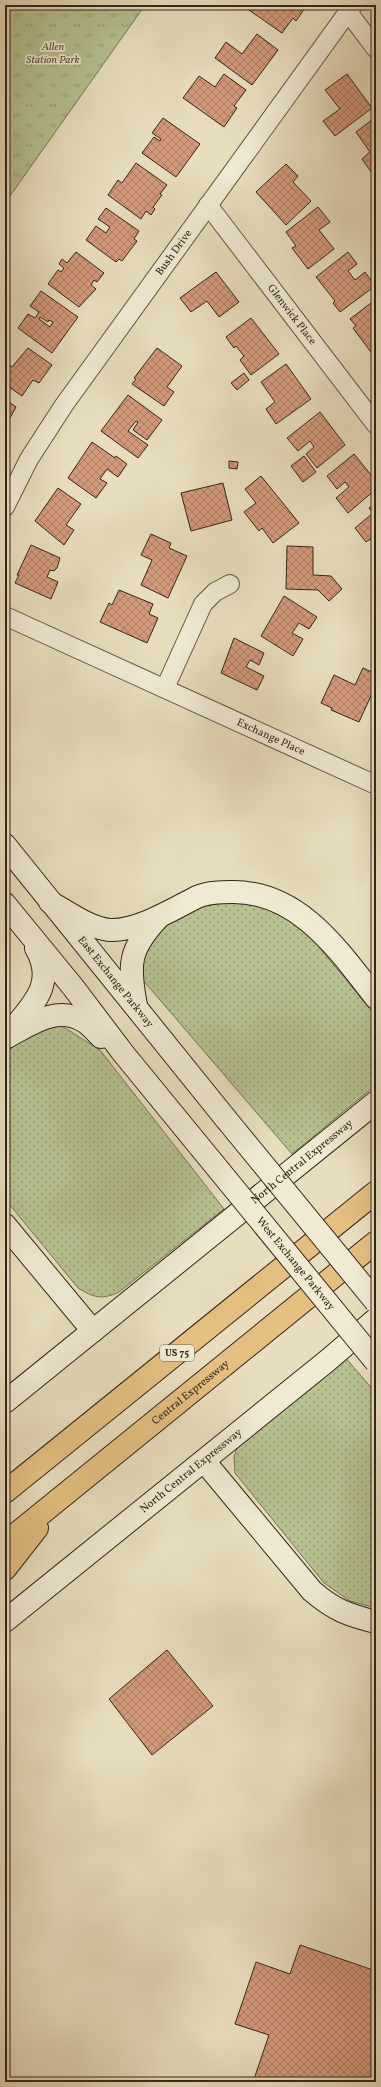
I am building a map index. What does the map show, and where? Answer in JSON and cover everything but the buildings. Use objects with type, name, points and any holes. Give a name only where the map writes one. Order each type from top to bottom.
[{"type":"highway","name":"US 75","points":[[5,1492],[376,1192]]},
{"type":"highway","name":"Central Expressway","points":[[5,1543],[376,1242]]},
{"type":"highway","points":[[5,1570],[59,1498]]},
{"type":"main road","name":"East Exchange Parkway","points":[[5,845],[376,1302]]},
{"type":"main road","points":[[50,902],[93,925],[108,930],[122,930],[136,926],[200,896],[218,892],[241,892],[268,898],[292,908],[312,923],[376,998]]},
{"type":"main road","points":[[5,904],[73,987],[123,1053]]},
{"type":"main road","points":[[137,1006],[131,967],[135,950],[140,939],[162,914]]},
{"type":"main road","points":[[5,1038],[33,1004],[43,987],[44,971],[41,957],[21,923]]},
{"type":"main road","points":[[5,1038],[43,1018],[56,1015],[70,1016],[85,1022],[123,1053]]},
{"type":"main road","name":"West Exchange Parkway","points":[[123,1053],[376,1362]]},
{"type":"main road","name":"North Central Expressway","points":[[5,1402],[376,1102]]},
{"type":"main road","points":[[5,1226],[93,1331]]},
{"type":"main road","name":"North Central Expressway","points":[[5,1621],[376,1320]]},
{"type":"main road","points":[[204,1461],[312,1591],[330,1607],[354,1617],[376,1622]]},
{"type":"street","points":[[350,8],[376,48]]},
{"type":"street","name":"Bush Drive","points":[[5,506],[14,486],[46,432],[350,8]]},
{"type":"street","name":"Glenwick Place","points":[[208,205],[376,425]]},
{"type":"street","points":[[165,688],[203,604],[215,592],[230,584]]},
{"type":"street","name":"Exchange Place","points":[[5,616],[376,785]]},
{"type":"green space","name":"Allen Station Park","points":[[5,5],[145,5],[5,203]]},
{"type":"green space","points":[[224,903],[250,904],[275,910],[304,929],[376,1016],[376,1085],[292,1154],[142,979],[143,946],[170,922],[188,911],[198,907]]},
{"type":"green space","points":[[57,1023],[100,1050],[224,1209],[119,1292],[103,1297],[94,1296],[78,1288],[5,1199],[5,1055],[27,1033]]},
{"type":"green space","points":[[344,1356],[376,1393],[376,1608],[350,1601],[324,1583],[235,1473],[234,1456],[242,1436]]}]
